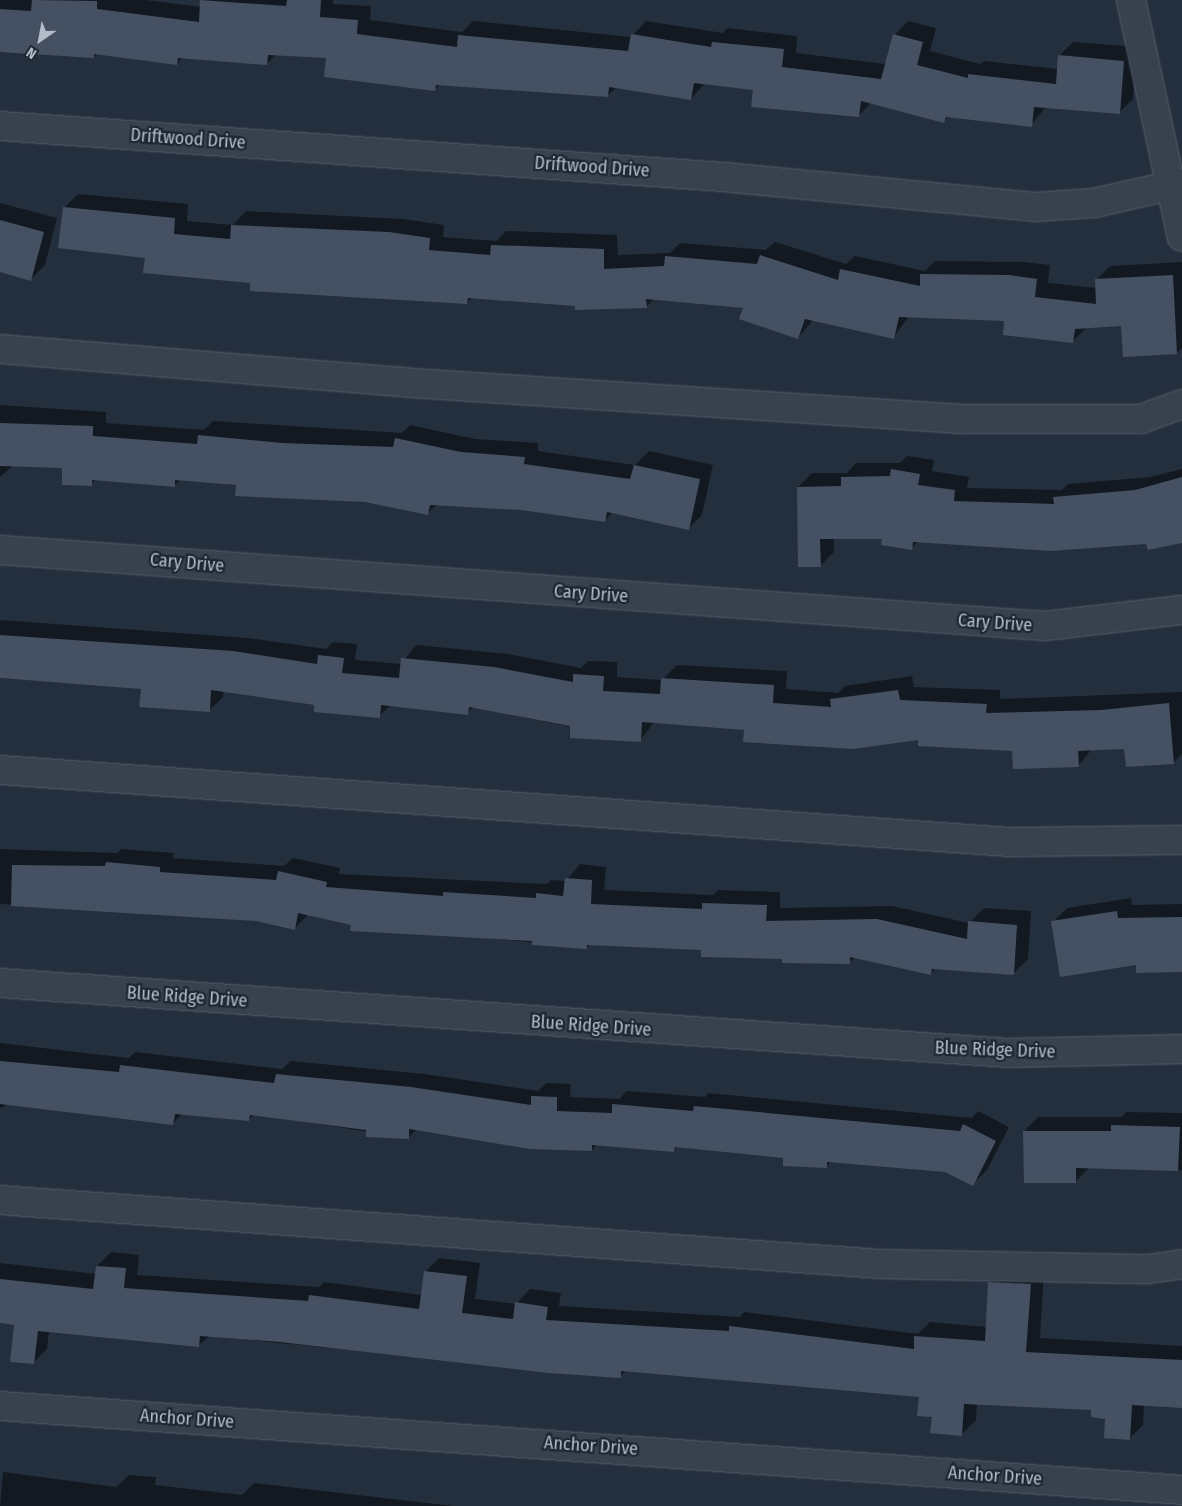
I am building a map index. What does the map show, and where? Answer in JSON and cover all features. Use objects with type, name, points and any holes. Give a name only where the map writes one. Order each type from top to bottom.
[{"type":"street","points":[[1131,0],[1177,184],[1182,236]]},
{"type":"street","name":"Driftwood Drive","points":[[0,126],[734,177],[1035,207],[1094,203],[1177,184]]},
{"type":"street","points":[[0,349],[412,382],[962,420],[1141,420],[1182,404]]},
{"type":"street","name":"Cary Drive","points":[[0,550],[1045,626],[1182,610]]},
{"type":"street","points":[[0,770],[1008,842],[1182,840]]},
{"type":"street","name":"Blue Ridge Drive","points":[[0,983],[1009,1053],[1182,1049]]},
{"type":"street","points":[[0,1200],[879,1264],[1148,1269],[1182,1264]]},
{"type":"street","name":"Anchor Drive","points":[[0,1406],[1182,1490]]},
{"type":"building","points":[[32,0],[97,1],[97,9],[199,22],[200,0],[286,6],[287,0],[321,0],[320,17],[358,20],[357,34],[457,47],[458,35],[628,51],[631,34],[711,47],[712,42],[784,49],[782,67],[881,79],[893,34],[923,42],[917,65],[968,78],[968,74],[1056,84],[1058,55],[1124,61],[1120,114],[1034,107],[1032,127],[946,117],[944,123],[861,101],[859,117],[751,107],[753,90],[694,83],[691,100],[609,87],[608,97],[436,85],[435,91],[324,77],[326,58],[268,55],[267,65],[178,58],[177,65],[94,54],[94,58],[0,52],[0,9],[31,11]]},
{"type":"building","points":[[63,207],[175,218],[174,234],[230,239],[231,225],[389,232],[430,238],[429,250],[490,255],[491,245],[604,249],[604,269],[664,266],[665,256],[757,264],[760,255],[838,280],[840,269],[920,286],[920,274],[1009,275],[1037,279],[1035,297],[1096,304],[1095,279],[1173,275],[1177,354],[1123,357],[1121,326],[1075,329],[1073,343],[1003,335],[1004,321],[899,317],[894,339],[805,319],[798,339],[739,319],[743,308],[646,299],[647,308],[575,310],[575,306],[468,298],[467,304],[250,291],[250,283],[143,273],[145,258],[58,248]]},
{"type":"building","points":[[0,220],[44,232],[31,281],[0,272]]},
{"type":"building","points":[[0,423],[93,426],[93,436],[197,444],[198,435],[282,443],[393,447],[395,438],[461,452],[525,457],[524,464],[630,479],[634,465],[700,479],[689,530],[607,512],[605,522],[521,510],[430,505],[428,515],[365,502],[235,496],[236,485],[175,480],[175,487],[92,480],[92,486],[62,485],[62,468],[0,466]]},
{"type":"building","points":[[891,469],[920,474],[918,485],[955,490],[954,501],[1054,504],[1053,497],[1135,490],[1182,477],[1182,543],[1148,550],[1146,544],[1051,551],[913,542],[912,550],[881,545],[882,539],[820,539],[821,567],[798,567],[797,487],[841,486],[841,477],[890,476]]},
{"type":"building","points":[[0,635],[233,651],[317,664],[318,655],[344,658],[342,673],[399,678],[401,658],[494,667],[573,682],[573,674],[604,676],[603,691],[660,694],[661,678],[774,685],[773,703],[831,707],[830,699],[898,690],[900,700],[987,704],[986,713],[1101,710],[1169,703],[1174,764],[1126,767],[1124,749],[1078,751],[1079,767],[1013,769],[1012,751],[918,746],[918,740],[853,749],[743,742],[744,730],[642,722],[641,742],[570,738],[570,726],[469,707],[468,715],[381,705],[380,718],[314,712],[314,705],[211,690],[210,712],[139,707],[141,689],[0,678]]},
{"type":"building","points":[[106,862],[160,867],[160,872],[276,880],[278,871],[327,882],[326,887],[443,896],[443,892],[536,898],[536,893],[563,896],[565,878],[592,880],[591,904],[702,909],[702,903],[767,905],[766,921],[877,919],[967,939],[968,921],[1017,925],[1014,975],[932,969],[931,975],[850,957],[850,964],[782,963],[782,959],[701,957],[701,950],[587,945],[587,949],[532,945],[532,941],[350,931],[351,925],[298,913],[295,930],[256,921],[11,906],[12,865],[105,866]]},
{"type":"building","points":[[1117,911],[1118,918],[1182,917],[1182,972],[1136,973],[1136,965],[1060,977],[1051,921]]},
{"type":"building","points":[[0,1061],[119,1072],[120,1065],[274,1083],[276,1074],[411,1087],[531,1105],[531,1096],[557,1097],[557,1111],[612,1113],[612,1104],[693,1111],[694,1106],[960,1131],[963,1124],[996,1141],[973,1186],[945,1172],[827,1162],[827,1168],[783,1166],[783,1158],[675,1147],[674,1152],[592,1145],[592,1151],[530,1149],[409,1129],[409,1139],[366,1137],[366,1130],[250,1115],[249,1121],[175,1114],[173,1125],[0,1104]]},
{"type":"building","points":[[1111,1125],[1180,1127],[1178,1171],[1076,1168],[1076,1183],[1024,1183],[1023,1131],[1111,1131]]},
{"type":"building","points":[[96,1266],[126,1268],[124,1288],[308,1301],[309,1295],[419,1309],[424,1271],[467,1276],[462,1313],[513,1319],[515,1302],[548,1307],[546,1320],[729,1331],[729,1326],[914,1349],[914,1336],[985,1341],[988,1282],[1031,1284],[1026,1352],[1182,1360],[1182,1408],[1132,1405],[1130,1440],[1104,1438],[1105,1419],[1091,1417],[1091,1410],[964,1404],[962,1436],[930,1433],[932,1417],[917,1416],[919,1397],[621,1371],[621,1378],[548,1373],[280,1342],[200,1336],[199,1347],[38,1331],[34,1364],[10,1362],[14,1325],[0,1323],[0,1279],[93,1289]]}]
